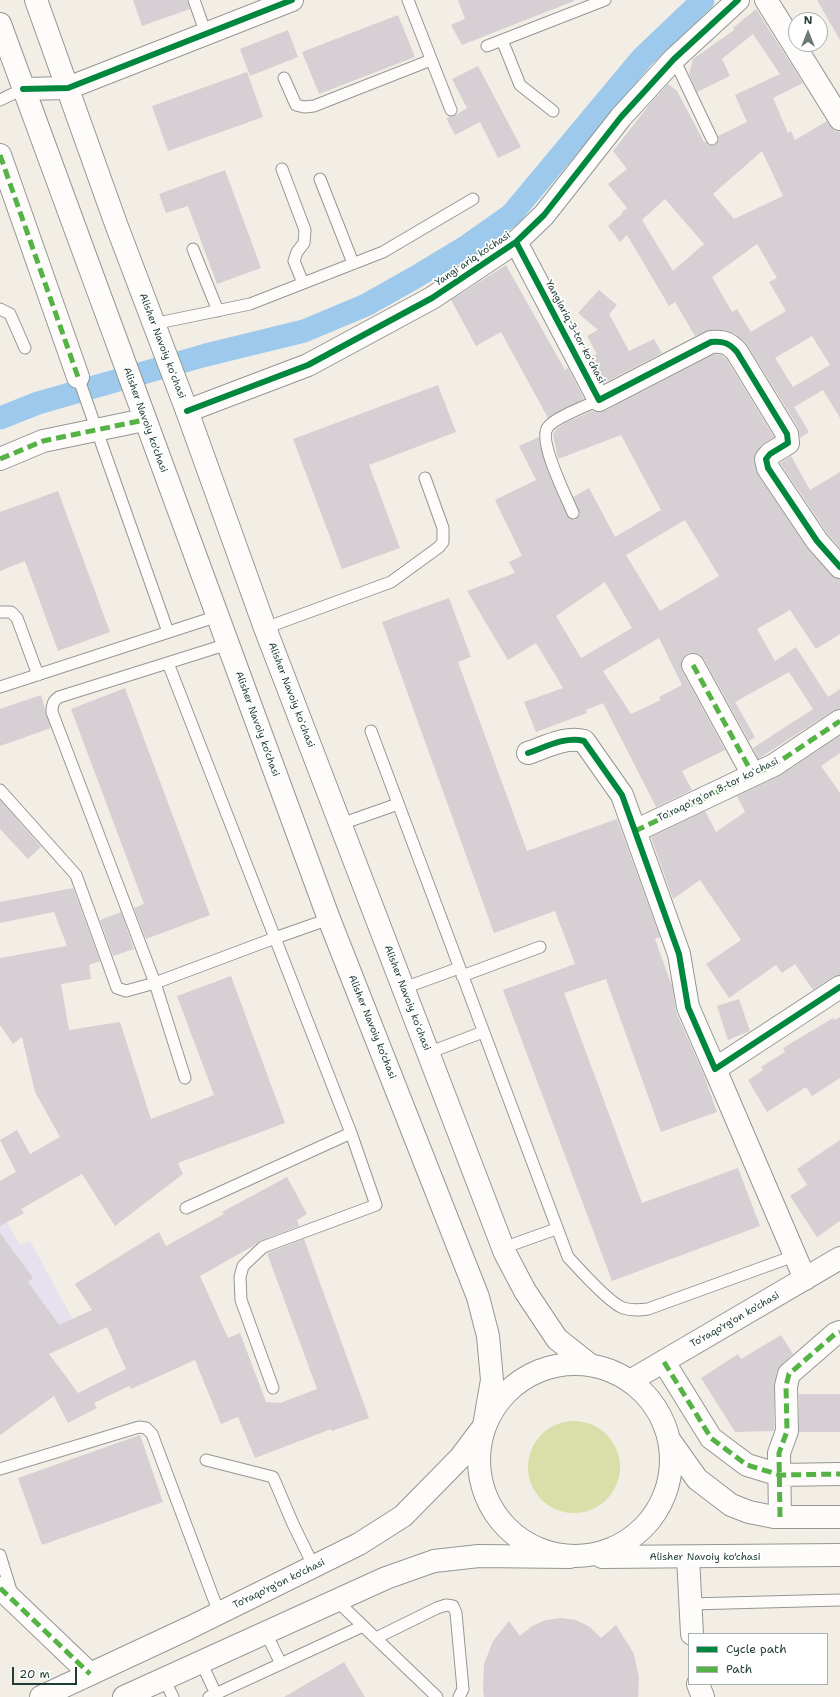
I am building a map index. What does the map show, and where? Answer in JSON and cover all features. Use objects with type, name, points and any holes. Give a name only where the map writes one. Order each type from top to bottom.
[{"type":"main road","name":"Alisher Navoiy koʻchasi","points":[[36,0],[265,628],[503,1248],[526,1291],[557,1339],[590,1365]]},
{"type":"main road","points":[[23,89],[68,88],[292,0]]},
{"type":"main road","name":"Yangi ariq ko‘chasi","points":[[184,405],[308,365],[432,298],[516,242],[544,215],[621,117],[674,59],[738,0]]},
{"type":"main road","points":[[766,0],[840,119]]},
{"type":"main road","name":"Alisher Navoiy ko'chasi","points":[[0,24],[329,919],[478,1297],[488,1336],[492,1380],[478,1455],[481,1486],[494,1513],[514,1536],[541,1551],[570,1557],[840,1555]]},
{"type":"main road","points":[[0,155],[78,377]]},
{"type":"main road","name":"Yangiariq 3-tor koʻchasi","points":[[516,242],[599,400],[711,342],[722,341],[731,344],[738,352],[787,434],[788,443],[766,458],[768,468],[817,541],[840,567]]},
{"type":"main road","points":[[0,459],[43,442],[97,430],[143,413]]},
{"type":"main road","points":[[693,665],[752,773]]},
{"type":"main road","name":"Toʻraqoʻrgʻon 8-tor koʻchasi","points":[[635,831],[752,773],[774,764],[840,721]]},
{"type":"main road","points":[[528,753],[564,740],[575,739],[584,741],[622,795],[679,954],[688,1007],[805,1280]]},
{"type":"main road","points":[[715,1069],[840,987]]},
{"type":"main road","name":"To'raqo'rg'on ko'chasi","points":[[630,1381],[805,1280],[840,1258]]},
{"type":"main road","points":[[780,1517],[779,1453],[787,1431],[786,1386],[789,1374],[835,1334],[840,1332]]},
{"type":"main road","points":[[664,1362],[711,1438],[747,1465],[780,1475],[840,1474]]},
{"type":"main road","points":[[484,1426],[501,1398],[527,1377],[557,1366],[590,1365],[611,1371],[630,1381],[646,1395],[661,1416],[670,1441],[697,1479],[731,1505],[748,1512],[780,1517],[840,1517]]},
{"type":"main road","name":"To'raqo'rg'on ko'chasi","points":[[41,1697],[219,1613],[359,1544],[403,1516],[460,1458],[484,1426]]},
{"type":"main road","points":[[124,1697],[169,1688],[201,1662],[386,1578],[434,1561],[479,1556],[570,1557],[600,1554],[626,1542],[648,1523],[664,1499],[671,1470],[670,1441]]},
{"type":"main road","points":[[688,1557],[692,1633]]},
{"type":"main road","points":[[7,1595],[90,1674]]},
{"type":"main road","points":[[698,1685],[703,1697]]},
{"type":"lane","points":[[194,0],[206,34]]},
{"type":"lane","points":[[408,0],[451,110]]},
{"type":"lane","points":[[488,46],[605,0]]},
{"type":"lane","points":[[502,40],[520,85],[553,112]]},
{"type":"lane","points":[[674,59],[712,139]]},
{"type":"lane","points":[[284,78],[296,105],[304,108],[314,106],[431,60]]},
{"type":"lane","points":[[0,100],[23,89]]},
{"type":"lane","points":[[282,169],[306,230],[306,239],[297,252],[294,261],[303,283]]},
{"type":"lane","points":[[320,180],[353,263]]},
{"type":"lane","points":[[156,331],[218,311],[250,304],[383,252],[473,199]]},
{"type":"lane","points":[[193,249],[218,311]]},
{"type":"lane","points":[[0,309],[10,314],[25,348]]},
{"type":"lane","points":[[78,377],[168,632]]},
{"type":"lane","points":[[573,513],[551,461],[546,434],[547,427],[554,422],[599,400]]},
{"type":"lane","points":[[265,628],[391,582],[439,547],[443,542],[443,528],[425,478]]},
{"type":"lane","points":[[0,612],[11,612],[17,618],[38,675]]},
{"type":"lane","points":[[0,687],[218,616]]},
{"type":"lane","points":[[185,1078],[155,983],[52,712],[52,705],[54,700],[59,697],[228,644]]},
{"type":"lane","points":[[168,663],[351,1133],[376,1205],[263,1247],[243,1266],[240,1277],[241,1300],[273,1388]]},
{"type":"lane","points":[[371,732],[556,1229],[568,1257],[612,1301],[622,1308],[634,1311],[648,1309],[794,1256]]},
{"type":"lane","points":[[0,790],[76,875],[117,988],[126,991],[155,983],[329,919]]},
{"type":"lane","points":[[341,824],[398,804]]},
{"type":"lane","points":[[404,988],[540,947]]},
{"type":"lane","points":[[428,1053],[483,1032]]},
{"type":"lane","points":[[186,1208],[351,1133]]},
{"type":"lane","points":[[503,1248],[556,1229]]},
{"type":"lane","points":[[0,1469],[139,1427],[146,1428],[152,1434],[219,1613]]},
{"type":"lane","points":[[206,1460],[273,1477],[293,1524],[314,1566]]},
{"type":"lane","points":[[0,1555],[7,1595]]},
{"type":"lane","points":[[690,1604],[840,1600]]},
{"type":"lane","points":[[337,1601],[437,1697]]},
{"type":"lane","points":[[376,1638],[437,1608],[446,1605],[453,1606],[456,1613],[463,1689],[459,1697]]},
{"type":"lane","points":[[201,1662],[212,1695],[363,1626]]},
{"type":"lane","points":[[266,1633],[281,1664]]},
{"type":"shaded area","points":[[0,1210],[20,1245],[30,1241],[83,1338],[49,1354],[71,1383],[0,1435]]},
{"type":"green space","points":[[565,1421],[583,1421],[600,1428],[613,1441],[620,1458],[620,1476],[613,1493],[600,1506],[583,1513],[565,1513],[548,1506],[535,1493],[528,1476],[528,1458],[535,1441],[548,1428]]},
{"type":"building","points":[[133,0],[187,0],[190,9],[142,26]]},
{"type":"building","points":[[458,0],[574,1],[462,45],[451,25],[465,19]]},
{"type":"building","points":[[817,0],[840,0],[840,40],[828,19],[828,12],[824,12]]},
{"type":"building","points":[[756,9],[803,83],[773,98],[788,133],[791,131],[795,140],[827,121],[834,130],[840,132],[840,418],[823,390],[794,407],[809,432],[800,438],[798,427],[746,343],[736,334],[725,330],[710,330],[695,336],[675,302],[669,306],[627,235],[620,242],[608,226],[627,208],[608,184],[627,169],[613,151],[650,104],[668,84],[677,91],[704,142],[708,145],[715,145],[719,140],[718,136],[747,122],[735,95],[780,74],[753,34],[722,59],[730,76],[697,92],[689,74],[693,59],[734,30],[733,28]],"holes":[[[762,151],[783,196],[734,219],[713,194]],[[665,199],[704,244],[673,271],[642,220]],[[757,244],[777,278],[769,282],[786,311],[751,332],[737,309],[732,312],[712,277]],[[812,336],[830,365],[793,387],[775,358]]]},
{"type":"building","points":[[398,15],[415,57],[319,94],[302,52]]},
{"type":"building","points":[[288,30],[298,57],[250,76],[240,49]]},
{"type":"building","points":[[478,66],[521,147],[498,158],[480,122],[455,135],[446,118],[454,116],[467,108],[452,79]]},
{"type":"building","points":[[247,72],[263,117],[168,151],[152,106]]},
{"type":"building","points":[[225,170],[261,268],[217,284],[188,206],[166,213],[159,194]]},
{"type":"building","points":[[506,265],[565,370],[568,368],[584,399],[548,418],[501,332],[476,346],[451,300]]},
{"type":"building","points":[[599,290],[617,305],[609,314],[629,351],[654,339],[662,353],[604,383],[590,357],[597,354],[587,336],[598,330],[578,313]]},
{"type":"building","points":[[714,354],[721,355],[727,360],[774,437],[760,446],[754,456],[758,475],[808,549],[831,575],[840,579],[840,634],[816,649],[790,610],[757,629],[775,661],[796,647],[828,697],[840,689],[840,709],[833,711],[758,759],[753,748],[813,709],[789,672],[735,702],[755,737],[749,741],[704,659],[699,654],[687,654],[682,659],[682,671],[725,750],[682,771],[692,790],[656,807],[603,703],[586,710],[587,713],[536,732],[524,702],[563,688],[536,643],[508,660],[467,591],[515,573],[509,562],[522,556],[495,500],[536,480],[519,446],[539,437],[548,472],[569,519],[575,520],[580,514],[573,497],[589,488],[615,537],[661,510],[621,435],[558,459],[553,435],[556,429],[567,422],[592,411],[605,411]],"holes":[[[685,520],[719,576],[660,611],[626,555]],[[605,582],[632,628],[581,658],[556,616]],[[659,638],[682,685],[659,697],[661,700],[631,714],[603,671]]]},
{"type":"building","points":[[438,385],[456,432],[369,465],[400,548],[342,569],[293,439]]},
{"type":"building","points":[[791,456],[810,490],[840,472],[840,548],[827,533],[780,463]]},
{"type":"building","points":[[58,491],[110,632],[58,651],[25,561],[0,571],[0,512]]},
{"type":"building","points":[[449,598],[471,657],[458,662],[527,851],[617,819],[660,937],[655,939],[672,986],[676,1012],[703,1073],[717,1112],[661,1132],[606,979],[564,993],[642,1203],[738,1168],[760,1226],[612,1281],[503,990],[575,964],[555,911],[494,933],[382,622]]},
{"type":"building","points":[[125,688],[210,915],[146,939],[134,908],[144,904],[71,709]]},
{"type":"building","points":[[41,695],[51,728],[0,746],[0,709]]},
{"type":"building","points":[[840,736],[840,753],[821,766],[840,793],[840,975],[833,977],[813,990],[795,964],[782,973],[776,965],[729,998],[706,964],[741,940],[700,880],[673,899],[651,837],[705,811],[716,832],[745,812],[737,796],[781,775]]},
{"type":"building","points":[[0,800],[41,847],[28,859],[0,829]]},
{"type":"building","points":[[73,888],[100,961],[89,965],[91,979],[61,984],[69,1030],[120,1022],[151,1119],[214,1095],[177,996],[231,976],[285,1123],[178,1163],[183,1174],[115,1226],[82,1174],[21,1209],[24,1213],[0,1226],[0,1181],[16,1172],[0,1140],[17,1130],[30,1154],[60,1137],[35,1092],[22,1037],[13,1044],[0,1025],[0,958],[67,946],[54,912],[0,923],[0,902]]},
{"type":"building","points":[[121,912],[134,949],[113,956],[100,920]]},
{"type":"building","points":[[739,999],[750,1031],[728,1040],[717,1006]]},
{"type":"building","points":[[840,1017],[840,1078],[812,1096],[806,1087],[767,1112],[748,1080],[763,1070],[761,1067],[785,1052],[783,1048],[833,1018],[834,1020]]},
{"type":"building","points":[[840,1140],[840,1221],[817,1237],[790,1196],[807,1185],[797,1169]]},
{"type":"building","points":[[287,1177],[307,1214],[297,1220],[299,1226],[260,1241],[200,1276],[228,1338],[240,1333],[266,1402],[280,1403],[317,1389],[267,1253],[304,1239],[369,1418],[332,1431],[331,1429],[255,1458],[238,1417],[221,1424],[195,1360],[131,1389],[129,1386],[94,1403],[97,1408],[68,1423],[54,1396],[0,1435],[0,1233],[33,1278],[28,1282],[59,1325],[92,1310],[75,1284],[159,1232],[166,1246],[224,1214],[222,1212]],"holes":[[[107,1327],[126,1369],[78,1393],[49,1354]]]},
{"type":"building","points":[[781,1335],[793,1354],[777,1371],[774,1386],[774,1431],[735,1432],[701,1378],[738,1354],[741,1359]]},
{"type":"building","points":[[799,1394],[840,1394],[840,1432],[799,1432]]},
{"type":"building","points":[[140,1435],[163,1502],[42,1545],[18,1478]]},
{"type":"building","points":[[561,1618],[576,1620],[590,1627],[601,1638],[616,1625],[634,1654],[639,1678],[638,1697],[484,1697],[484,1664],[493,1641],[509,1621],[520,1636],[532,1626],[546,1620]]},
{"type":"building","points":[[344,1662],[365,1697],[284,1697]]},
{"type":"waterway","points":[[0,418],[38,403],[206,355],[304,331],[366,305],[414,278],[467,246],[511,215],[642,58],[703,0]]},
{"type":"marked path","points":[[0,155],[78,377]]},
{"type":"marked path","points":[[0,459],[43,441],[144,420]]},
{"type":"marked path","points":[[693,665],[752,773]]},
{"type":"marked path","points":[[635,831],[774,765],[840,721]]},
{"type":"marked path","points":[[780,1517],[779,1453],[787,1431],[786,1386],[789,1374],[835,1334],[840,1332]]},
{"type":"marked path","points":[[664,1362],[711,1438],[747,1465],[780,1475],[840,1474]]},
{"type":"marked path","points":[[0,1588],[90,1674]]},
{"type":"cycle path","points":[[23,89],[68,88],[292,0]]},
{"type":"cycle path","points":[[187,411],[308,365],[432,298],[516,242],[544,215],[621,117],[674,59],[738,0]]},
{"type":"cycle path","points":[[516,242],[599,400],[711,342],[726,343],[737,352],[787,434],[788,443],[770,454],[766,459],[768,468],[817,541],[840,567]]},
{"type":"cycle path","points":[[528,753],[563,741],[584,741],[622,795],[679,954],[688,1007],[715,1069],[840,987]]}]
